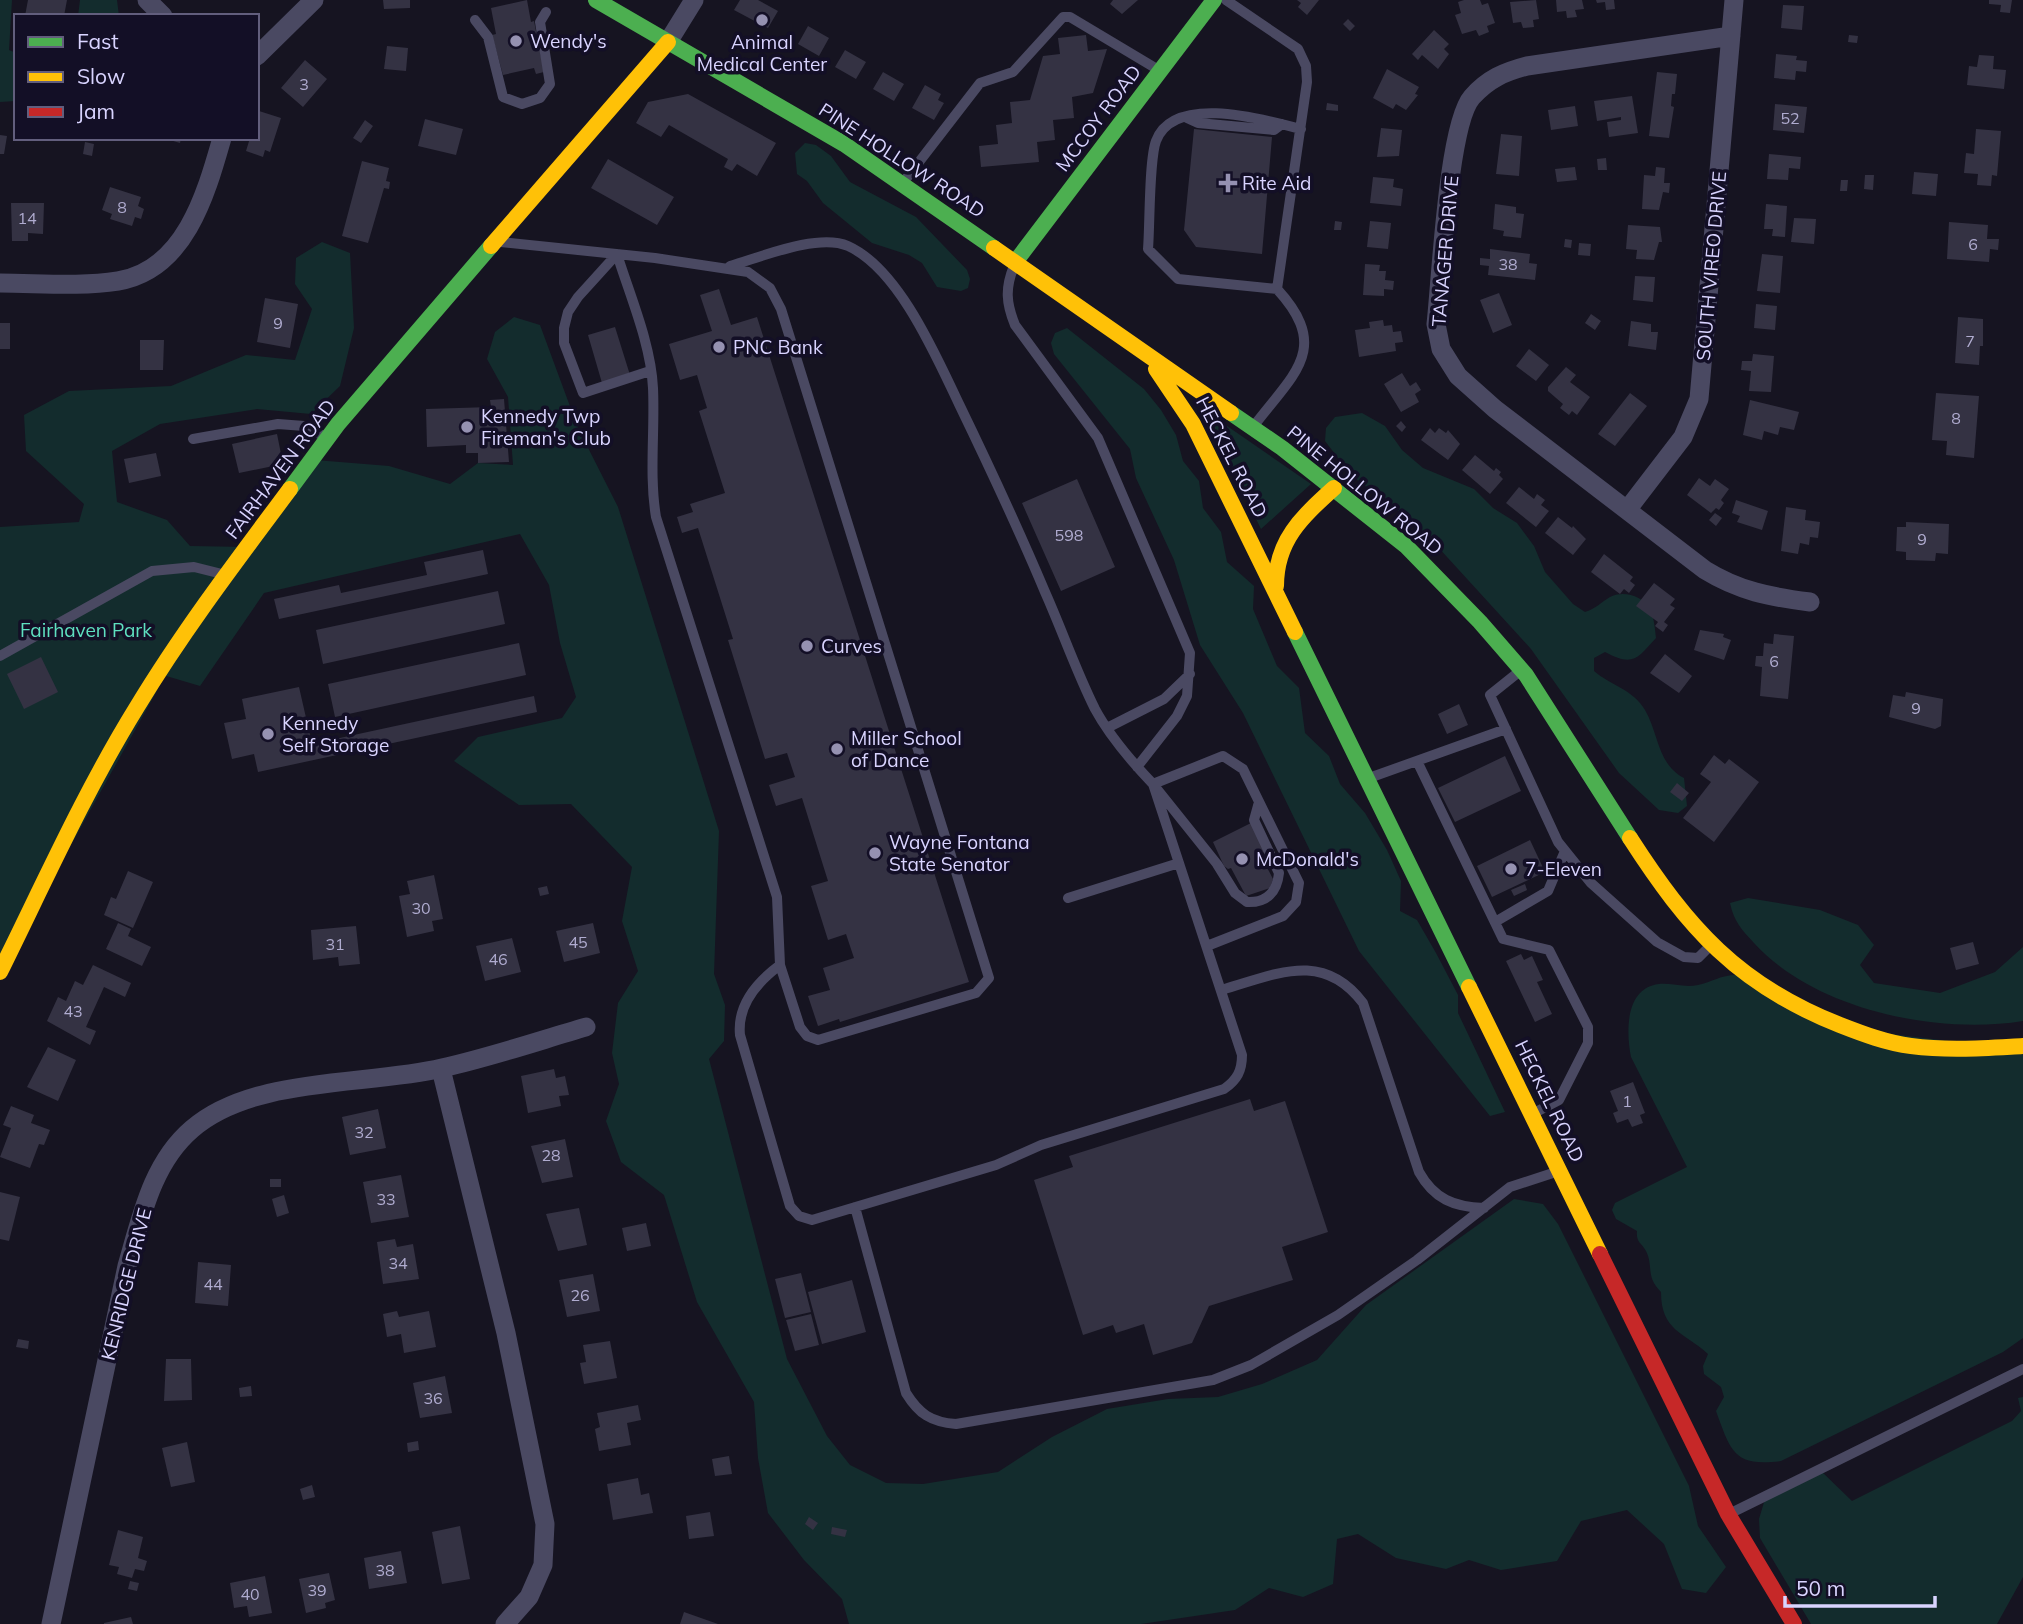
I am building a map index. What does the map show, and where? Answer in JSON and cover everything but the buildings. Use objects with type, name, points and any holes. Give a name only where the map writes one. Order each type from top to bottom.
[{"type":"street","points":[[147,0],[161,14]]},
{"type":"street","points":[[259,54],[314,0]]},
{"type":"street","name":"PINE HOLLOW ROAD","points":[[596,0],[844,145],[1016,261],[1253,428],[1406,546],[1480,622],[1521,670],[1572,744],[1663,889],[1712,945],[1744,974],[1797,1008],[1864,1034],[1909,1046],[1952,1050],[2023,1046]]},
{"type":"street","points":[[668,42],[694,0]]},
{"type":"street","name":"MCCOY ROAD","points":[[1016,261],[1214,0]]},
{"type":"street","name":"SOUTH VIREO DRIVE","points":[[1627,510],[1683,437],[1699,399],[1734,0]]},
{"type":"street","name":"TANAGER DRIVE","points":[[1731,36],[1527,66],[1496,75],[1470,99],[1456,130],[1436,324],[1441,349],[1458,376],[1495,409],[1705,570],[1732,587],[1758,595],[1810,603]]},
{"type":"street","name":"FAIRHAVEN ROAD","points":[[0,972],[76,819],[136,708],[226,576],[328,438],[668,42]]},
{"type":"street","points":[[0,283],[120,281],[143,273],[164,260],[182,240],[210,181],[221,140]]},
{"type":"street","name":"HECKEL ROAD","points":[[1139,348],[1194,424],[1728,1514],[1794,1624]]},
{"type":"street","name":"HECKEL ROAD","points":[[1277,592],[1275,570],[1284,539],[1334,488]]},
{"type":"street","name":"KENRIDGE DRIVE","points":[[51,1624],[127,1266],[143,1212],[164,1160],[192,1129],[236,1101],[441,1069],[586,1027]]},
{"type":"street","points":[[441,1069],[506,1333],[545,1524],[543,1565],[529,1597],[505,1624]]},
{"type":"lane","points":[[1226,0],[1298,49],[1307,66],[1301,128],[1277,289],[1303,324],[1304,353],[1298,366],[1253,428]]},
{"type":"lane","points":[[475,20],[488,37],[503,97],[522,104],[540,97],[550,83],[540,22],[546,12]]},
{"type":"lane","points":[[902,185],[980,83],[1013,72],[1063,17],[1070,18],[1159,71]]},
{"type":"lane","points":[[1277,289],[1178,279],[1148,249],[1156,144],[1166,128],[1176,120],[1193,114],[1270,119],[1301,128]]},
{"type":"lane","points":[[498,242],[617,254],[726,267],[748,272],[762,280],[781,309],[989,978],[976,993],[818,1040],[807,1036],[800,1027],[780,965],[777,897],[656,517],[653,497],[653,386],[617,254]]},
{"type":"lane","points":[[726,267],[825,242],[846,245],[867,257],[884,273],[939,362],[1010,509],[1096,709],[1137,767],[1217,864],[1235,893],[1247,902],[1266,898],[1275,890],[1279,880],[1279,873],[1254,820],[1259,802]]},
{"type":"lane","points":[[617,254],[568,312],[564,343],[583,393],[650,371]]},
{"type":"lane","points":[[1016,261],[1007,291],[1007,308],[1015,325],[1098,438],[1191,653],[1187,696],[1177,716],[1137,767]]},
{"type":"lane","points":[[192,439],[278,425],[304,426],[328,438]]},
{"type":"lane","points":[[0,656],[152,571],[194,567],[226,576]]},
{"type":"lane","points":[[1521,670],[1490,695],[1558,842],[1591,883],[1657,942],[1684,957],[1698,958],[1712,945]]},
{"type":"lane","points":[[1107,728],[1164,699],[1191,674]]},
{"type":"lane","points":[[1368,778],[1506,729]]},
{"type":"lane","points":[[1153,784],[1223,756],[1243,769],[1299,883],[1296,902],[1283,916],[1207,946]]},
{"type":"lane","points":[[1417,761],[1503,939],[1549,950],[1588,1027],[1584,1057],[1559,1100],[1532,1113]]},
{"type":"lane","points":[[780,965],[754,990],[741,1010],[739,1023],[786,1193],[794,1212],[805,1219],[996,1165],[1041,1144],[1224,1089],[1239,1075],[1242,1055],[1153,784]]},
{"type":"lane","points":[[1495,922],[1548,891],[1565,851]]},
{"type":"lane","points":[[1068,898],[1179,863]]},
{"type":"lane","points":[[1221,990],[1293,970],[1308,969],[1337,977],[1352,988],[1363,1003],[1419,1172],[1428,1187],[1441,1199],[1462,1207],[1483,1208]]},
{"type":"lane","points":[[855,1207],[906,1393],[917,1411],[937,1422],[956,1424],[1213,1380],[1251,1365],[1338,1315],[1510,1187],[1560,1171]]},
{"type":"lane","points":[[1728,1514],[2022,1369]]},
{"type":"green space","points":[[0,0],[12,0],[9,50],[14,52],[14,101],[0,102]]},
{"type":"green space","points":[[80,0],[117,0],[119,14],[78,14]]},
{"type":"green space","points":[[805,143],[816,145],[831,156],[850,182],[916,217],[967,270],[970,279],[968,288],[961,291],[937,287],[922,263],[909,255],[872,243],[823,203],[807,181],[797,174],[795,153]]},
{"type":"green space","name":"Fairhaven Park","points":[[322,242],[350,253],[354,328],[340,386],[311,414],[257,409],[160,424],[112,451],[117,502],[167,520],[190,546],[247,547],[207,601],[0,972],[0,527],[79,522],[84,504],[26,451],[24,415],[69,391],[171,386],[246,355],[295,360],[312,309],[295,284],[296,258]]},
{"type":"green space","points":[[514,317],[540,325],[578,428],[618,507],[719,831],[714,974],[725,1005],[724,1041],[709,1059],[787,1359],[827,1436],[850,1465],[886,1483],[923,1484],[998,1472],[1052,1437],[1107,1409],[1168,1399],[1218,1397],[1262,1384],[1317,1360],[1366,1305],[1514,1199],[1543,1204],[1558,1224],[1689,1486],[1698,1526],[1726,1567],[1706,1593],[1682,1589],[1664,1544],[1627,1510],[1581,1521],[1557,1561],[1501,1570],[1469,1560],[1446,1569],[1396,1558],[1358,1534],[1337,1539],[1333,1584],[1303,1597],[1269,1588],[1235,1610],[1141,1624],[849,1624],[842,1599],[804,1560],[768,1513],[758,1458],[754,1402],[697,1302],[664,1195],[621,1162],[606,1121],[619,1084],[612,1053],[618,1003],[638,971],[622,921],[632,867],[571,804],[519,805],[454,761],[478,737],[562,718],[576,697],[560,643],[549,585],[520,534],[264,593],[200,686],[163,675],[315,460],[389,466],[450,484],[478,463],[513,465],[508,397],[487,359],[495,332]]},
{"type":"green space","points":[[1067,328],[1144,389],[1176,435],[1183,461],[1199,481],[1203,508],[1221,532],[1227,562],[1254,586],[1253,609],[1277,666],[1299,688],[1305,733],[1329,756],[1340,784],[1365,813],[1387,850],[1401,881],[1400,911],[1417,920],[1458,995],[1458,1013],[1505,1112],[1490,1116],[1359,951],[1243,713],[1200,645],[1174,560],[1136,478],[1130,449],[1054,354],[1051,343],[1055,333]]},
{"type":"green space","points":[[1201,408],[1311,484],[1261,529]]},
{"type":"green space","points":[[1362,413],[1385,426],[1402,450],[1423,468],[1474,489],[1493,508],[1517,523],[1534,546],[1545,572],[1573,604],[1585,612],[1610,597],[1627,594],[1647,604],[1656,638],[1639,656],[1628,660],[1605,652],[1594,658],[1594,671],[1635,697],[1645,710],[1663,757],[1675,772],[1684,778],[1687,806],[1678,813],[1659,810],[1619,773],[1531,649],[1437,546],[1405,516],[1352,476],[1325,441],[1326,428],[1335,417]]},
{"type":"green space","points":[[1748,898],[1820,910],[1858,925],[1874,945],[1860,965],[1874,983],[1940,993],[1995,972],[2023,947],[2023,1021],[1953,1024],[1916,1020],[1843,1001],[1780,966],[1742,930],[1730,903]]},
{"type":"green space","points":[[1736,975],[1841,1028],[2023,1050],[2023,1338],[2003,1352],[1781,1461],[1753,1461],[1736,1454],[1716,1411],[1724,1397],[1721,1387],[1704,1374],[1703,1366],[1708,1354],[1670,1323],[1637,1231],[1616,1219],[1612,1210],[1615,1203],[1687,1167],[1631,1057],[1628,1036],[1634,1002],[1648,987],[1659,984],[1693,986]]},
{"type":"green space","points":[[2023,1397],[2023,1577],[1997,1624],[1811,1624],[1760,1538],[1759,1519],[1765,1499],[1821,1471],[1852,1501],[2012,1421],[2021,1411],[2018,1398]]},
{"type":"traffic: fast","points":[[596,0],[844,144],[994,248]]},
{"type":"traffic: fast","points":[[1016,261],[1214,0]]},
{"type":"traffic: fast","points":[[290,489],[338,424],[491,246]]},
{"type":"traffic: fast","points":[[1231,413],[1282,448],[1406,546],[1480,622],[1526,675],[1630,838]]},
{"type":"traffic: fast","points":[[1295,632],[1469,987]]},
{"type":"traffic: slow","points":[[491,246],[668,42]]},
{"type":"traffic: slow","points":[[994,248],[1231,413]]},
{"type":"traffic: slow","points":[[1156,369],[1193,424],[1295,632]]},
{"type":"traffic: slow","points":[[1276,586],[1277,570],[1286,542],[1311,509],[1334,488]]},
{"type":"traffic: slow","points":[[0,972],[82,804],[137,707],[192,623],[290,489]]},
{"type":"traffic: slow","points":[[1630,838],[1673,900],[1719,950],[1772,992],[1804,1009],[1857,1032],[1902,1045],[1953,1049],[2023,1046]]},
{"type":"traffic: slow","points":[[1469,987],[1600,1254]]},
{"type":"traffic: jam","points":[[1600,1254],[1728,1514],[1794,1624]]},
{"type":"place","name":"Animal Medical Center","points":[[762,20]]},
{"type":"place","name":"Wendy's","points":[[516,41]]},
{"type":"place","name":"Rite Aid","points":[[1228,183]]},
{"type":"place","name":"PNC Bank","points":[[719,347]]},
{"type":"place","name":"Kennedy Twp Fireman's Club","points":[[467,427]]},
{"type":"place","name":"Curves","points":[[807,646]]},
{"type":"place","name":"Kennedy Self Storage","points":[[268,734]]},
{"type":"place","name":"Miller School of Dance","points":[[837,749]]},
{"type":"place","name":"Wayne Fontana State Senator","points":[[875,853]]},
{"type":"place","name":"McDonald's","points":[[1242,859]]},
{"type":"place","name":"7-Eleven","points":[[1511,869]]}]
